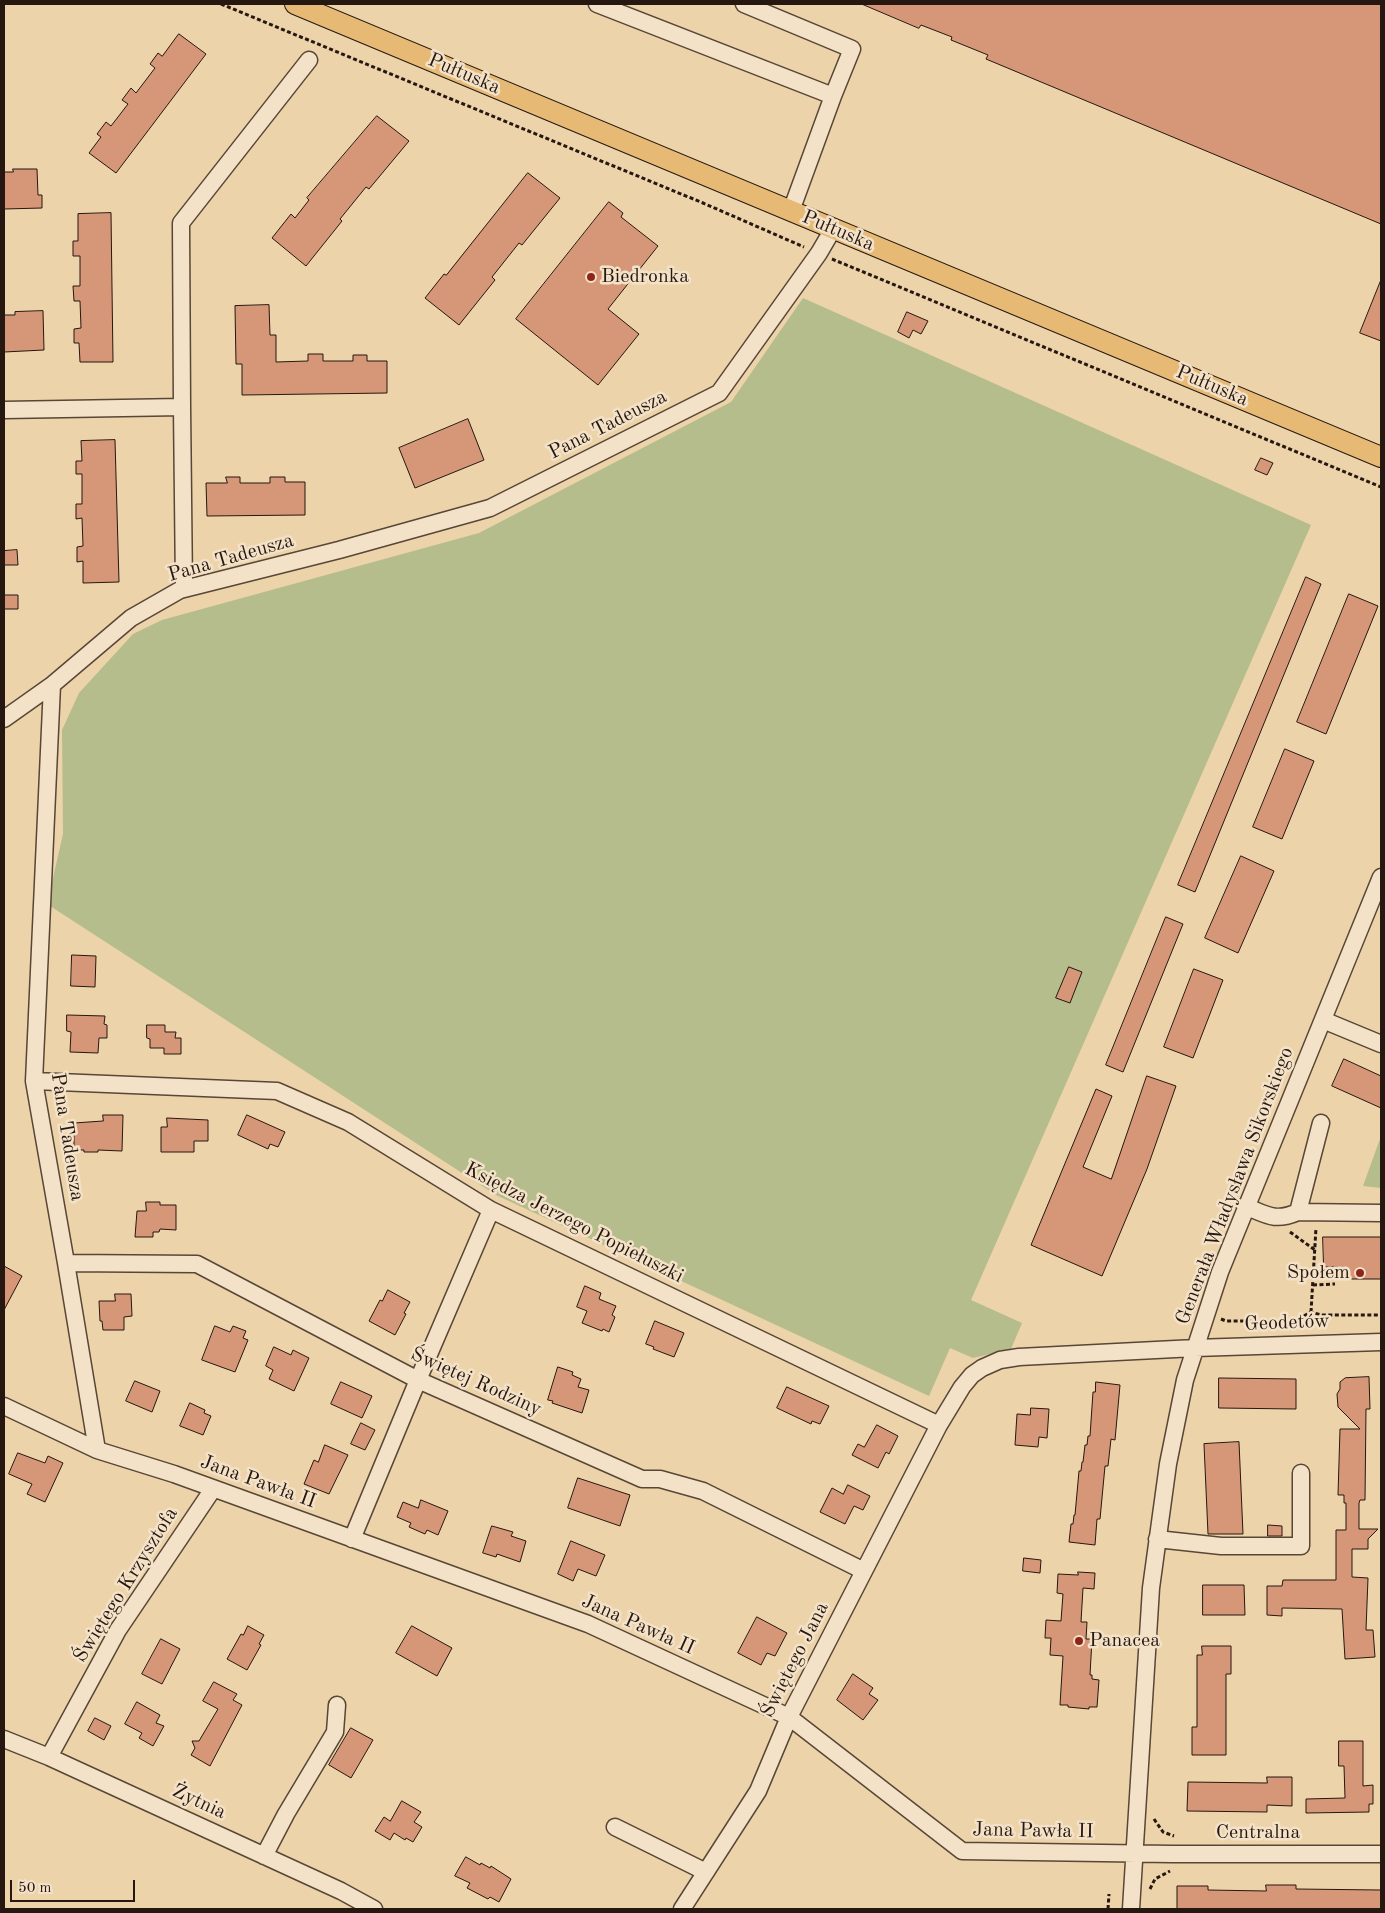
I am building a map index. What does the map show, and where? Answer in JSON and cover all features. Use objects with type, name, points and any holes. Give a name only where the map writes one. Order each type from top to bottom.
[{"type":"main road","name":"Pułtuska","points":[[295,4],[1381,457]]},
{"type":"street","points":[[597,4],[833,96]]},
{"type":"street","points":[[744,4],[852,49],[791,211]]},
{"type":"street","points":[[184,589],[181,223],[309,60]]},
{"type":"street","name":"Pana Tadeusza","points":[[96,1450],[34,1081],[52,685],[131,618],[184,589],[339,550],[490,508],[719,393],[819,254],[833,229]]},
{"type":"street","points":[[4,410],[182,407]]},
{"type":"street","points":[[4,718],[52,685]]},
{"type":"street","name":"Generała Władysława Sikorskiego","points":[[1132,1909],[1151,1588],[1177,1415],[1195,1348],[1220,1272],[1245,1206],[1381,877]]},
{"type":"street","points":[[1323,1020],[1381,1044]]},
{"type":"street","name":"Księdza Jerzego Popiełuszki","points":[[34,1081],[277,1092],[348,1122],[492,1210],[939,1425]]},
{"type":"street","points":[[1298,1212],[1322,1123]]},
{"type":"street","points":[[1245,1206],[1275,1218],[1281,1218],[1298,1212],[1381,1213]]},
{"type":"street","points":[[352,1539],[418,1380],[492,1210]]},
{"type":"street","name":"Świętej Rodziny","points":[[66,1263],[197,1264],[418,1380],[642,1479],[660,1479],[703,1491],[864,1571]]},
{"type":"street","name":"Geodetów","points":[[939,1425],[962,1387],[972,1375],[1000,1360],[1028,1356],[1195,1348],[1381,1342]]},
{"type":"street","name":"Jana Pawła II","points":[[4,1406],[96,1450],[174,1474],[588,1624],[789,1717],[962,1851],[1135,1854]]},
{"type":"street","name":"Świętego Jana","points":[[682,1909],[758,1791],[789,1717],[939,1425]]},
{"type":"street","points":[[1157,1539],[1221,1546],[1301,1546],[1301,1473]]},
{"type":"street","name":"Świętego Krzysztofa","points":[[49,1757],[118,1630],[213,1489]]},
{"type":"street","points":[[264,1856],[286,1814],[335,1732],[337,1705]]},
{"type":"street","name":"Żytnia","points":[[4,1739],[49,1757],[341,1891],[374,1909]]},
{"type":"street","points":[[614,1827],[706,1872]]},
{"type":"street","name":"Centralna","points":[[1135,1854],[1381,1854]]},
{"type":"path","points":[[220,4],[703,203],[819,254],[1381,487]]},
{"type":"path","points":[[1311,1312],[1317,1212]]},
{"type":"path","points":[[1275,1218],[1281,1226],[1315,1250]]},
{"type":"path","points":[[1313,1285],[1335,1284]]},
{"type":"path","points":[[1218,1318],[1226,1321],[1295,1321],[1311,1312],[1321,1315],[1381,1315]]},
{"type":"path","points":[[1153,1817],[1163,1832],[1170,1836],[1181,1836]]},
{"type":"path","points":[[1148,1894],[1152,1882],[1170,1871],[1172,1867]]},
{"type":"path","points":[[1108,1909],[1109,1894]]},
{"type":"green space","points":[[803,298],[1311,525],[971,1300],[1022,1323],[1011,1349],[973,1358],[950,1348],[929,1396],[496,1195],[47,904],[63,834],[62,730],[79,693],[133,634],[162,620],[479,533],[731,402]]},
{"type":"green space","points":[[1381,1136],[1381,1188],[1363,1186]]},
{"type":"building","points":[[862,4],[1381,4],[1381,224],[986,59],[988,55],[951,40],[952,37],[921,25],[919,28]]},
{"type":"building","points":[[179,34],[206,54],[116,173],[89,153],[101,137],[97,134],[106,122],[111,126],[128,104],[122,100],[131,88],[136,93],[155,68],[150,64],[158,53],[162,56]]},
{"type":"building","points":[[377,116],[409,141],[369,189],[366,187],[306,266],[272,238],[291,214],[295,218],[309,200],[307,198]]},
{"type":"building","points":[[13,169],[37,169],[38,195],[42,195],[42,208],[4,209],[4,172],[13,172]]},
{"type":"building","points":[[528,173],[560,198],[522,245],[519,243],[492,277],[495,280],[459,325],[425,298],[444,274],[446,275]]},
{"type":"building","name":"Biedronka","points":[[609,202],[623,213],[621,217],[658,246],[608,309],[639,334],[598,385],[516,319]]},
{"type":"building","points":[[111,213],[113,362],[80,362],[79,343],[74,343],[74,329],[81,328],[80,301],[74,301],[73,286],[80,286],[80,256],[73,256],[73,241],[78,241],[78,214]]},
{"type":"building","points":[[1381,280],[1381,341],[1360,333]]},
{"type":"building","points":[[269,305],[270,335],[276,335],[276,362],[308,361],[308,354],[323,354],[323,361],[353,361],[353,355],[367,355],[367,361],[387,361],[387,393],[242,395],[242,364],[236,364],[235,306]]},
{"type":"building","points":[[43,311],[44,350],[4,352],[4,315],[15,315],[15,312]]},
{"type":"building","points":[[907,312],[928,321],[921,334],[913,330],[909,338],[898,332]]},
{"type":"building","points":[[468,419],[484,460],[415,488],[399,448]]},
{"type":"building","points":[[115,440],[119,582],[83,583],[83,561],[77,562],[77,547],[83,546],[82,518],[76,519],[76,504],[82,504],[82,474],[76,474],[76,461],[82,461],[81,441]]},
{"type":"building","points":[[1261,458],[1273,463],[1267,475],[1255,470]]},
{"type":"building","points":[[226,477],[240,477],[240,483],[270,483],[270,477],[285,477],[285,482],[305,482],[305,515],[207,516],[206,483],[227,483]]},
{"type":"building","points":[[17,550],[18,565],[4,565],[4,551]]},
{"type":"building","points":[[1306,577],[1321,584],[1195,892],[1178,885]]},
{"type":"building","points":[[1349,594],[1378,606],[1326,734],[1297,722]]},
{"type":"building","points":[[4,595],[18,595],[18,609],[4,609]]},
{"type":"building","points":[[1285,749],[1314,761],[1282,839],[1253,827]]},
{"type":"building","points":[[1241,856],[1274,871],[1238,953],[1205,938]]},
{"type":"building","points":[[1166,917],[1183,924],[1123,1072],[1106,1065]]},
{"type":"building","points":[[72,955],[96,956],[95,987],[71,986]]},
{"type":"building","points":[[1069,967],[1082,972],[1070,1003],[1056,998]]},
{"type":"building","points":[[1194,969],[1223,980],[1193,1058],[1164,1047]]},
{"type":"building","points":[[67,1015],[105,1016],[104,1024],[107,1025],[107,1038],[99,1038],[98,1053],[70,1052],[71,1032],[67,1031]]},
{"type":"building","points":[[147,1025],[165,1025],[165,1032],[176,1032],[175,1038],[181,1038],[181,1054],[164,1054],[164,1048],[150,1048],[150,1039],[147,1038]]},
{"type":"building","points":[[1344,1059],[1381,1076],[1381,1108],[1332,1086]]},
{"type":"building","points":[[1147,1076],[1176,1086],[1147,1169],[1102,1276],[1031,1245],[1096,1089],[1112,1096],[1083,1167],[1111,1179]]},
{"type":"building","points":[[103,1115],[123,1115],[122,1151],[98,1150],[98,1152],[84,1152],[84,1150],[74,1150],[74,1123],[103,1121]]},
{"type":"building","points":[[247,1115],[285,1132],[278,1147],[270,1144],[268,1149],[238,1135]]},
{"type":"building","points":[[167,1118],[208,1120],[208,1141],[194,1141],[194,1152],[161,1152],[161,1127],[167,1127]]},
{"type":"building","points":[[146,1202],[160,1202],[160,1205],[176,1205],[176,1230],[160,1229],[159,1232],[153,1232],[153,1237],[135,1237],[137,1211],[146,1211]]},
{"type":"building","points":[[1323,1237],[1381,1237],[1381,1279],[1338,1279],[1338,1267],[1324,1267]]},
{"type":"building","points":[[4,1266],[22,1276],[4,1310]]},
{"type":"building","points":[[585,1286],[601,1293],[599,1299],[616,1306],[612,1315],[615,1317],[609,1332],[582,1323],[587,1311],[577,1307]]},
{"type":"building","points":[[388,1290],[410,1302],[395,1335],[369,1321],[380,1300],[382,1301]]},
{"type":"building","points":[[115,1294],[131,1294],[132,1316],[124,1317],[124,1330],[103,1330],[102,1321],[100,1321],[99,1301],[115,1301]]},
{"type":"building","points":[[655,1321],[684,1333],[674,1357],[653,1349],[654,1347],[646,1344]]},
{"type":"building","points":[[215,1326],[230,1332],[233,1326],[246,1331],[243,1338],[248,1340],[235,1372],[202,1360]]},
{"type":"building","points":[[274,1347],[291,1355],[293,1350],[309,1358],[294,1391],[269,1379],[273,1370],[266,1366]]},
{"type":"building","points":[[558,1367],[573,1372],[572,1375],[581,1379],[578,1387],[589,1390],[582,1413],[548,1400]]},
{"type":"building","points":[[1369,1377],[1370,1409],[1366,1409],[1365,1500],[1360,1500],[1359,1503],[1359,1529],[1378,1529],[1368,1539],[1368,1549],[1352,1549],[1352,1577],[1368,1578],[1366,1630],[1373,1630],[1375,1657],[1345,1659],[1342,1609],[1282,1608],[1282,1616],[1267,1615],[1267,1586],[1282,1586],[1283,1580],[1336,1580],[1336,1530],[1346,1530],[1346,1503],[1344,1503],[1344,1495],[1338,1495],[1340,1429],[1360,1429],[1338,1407],[1337,1394],[1340,1389],[1340,1382],[1345,1378]]},
{"type":"building","points":[[1219,1378],[1296,1379],[1296,1409],[1219,1408]]},
{"type":"building","points":[[135,1381],[160,1391],[152,1412],[126,1401]]},
{"type":"building","points":[[341,1382],[372,1396],[362,1418],[331,1404]]},
{"type":"building","points":[[1096,1382],[1120,1385],[1115,1440],[1111,1439],[1108,1466],[1105,1466],[1100,1519],[1097,1519],[1095,1545],[1069,1542],[1071,1524],[1073,1524],[1075,1515],[1079,1471],[1081,1471],[1085,1445],[1087,1445],[1088,1436],[1090,1436],[1093,1392],[1095,1392]]},
{"type":"building","points":[[787,1387],[829,1406],[820,1424],[812,1421],[811,1424],[777,1408]]},
{"type":"building","points":[[190,1403],[205,1410],[204,1413],[211,1416],[203,1435],[180,1426]]},
{"type":"building","points":[[1031,1408],[1049,1409],[1047,1438],[1039,1437],[1038,1447],[1015,1445],[1017,1414],[1030,1415]]},
{"type":"building","points":[[361,1423],[375,1430],[365,1450],[351,1444]]},
{"type":"building","points":[[877,1425],[898,1436],[889,1454],[886,1452],[878,1468],[852,1455],[858,1444],[864,1447]]},
{"type":"building","points":[[1239,1442],[1243,1534],[1208,1534],[1204,1444]]},
{"type":"building","points":[[325,1445],[348,1455],[329,1494],[304,1484],[314,1460],[318,1462]]},
{"type":"building","points":[[18,1453],[45,1463],[48,1456],[63,1463],[45,1502],[27,1494],[32,1484],[9,1474]]},
{"type":"building","points":[[578,1478],[630,1495],[620,1526],[568,1508]]},
{"type":"building","points":[[848,1485],[870,1496],[863,1510],[854,1506],[845,1524],[820,1512],[832,1488],[843,1494]]},
{"type":"building","points":[[421,1500],[448,1511],[438,1535],[427,1530],[425,1534],[409,1527],[411,1523],[397,1517],[403,1502],[418,1508]]},
{"type":"building","points":[[1268,1525],[1282,1526],[1282,1536],[1268,1536]]},
{"type":"building","points":[[492,1526],[513,1532],[511,1536],[526,1541],[520,1562],[497,1554],[496,1557],[483,1553]]},
{"type":"building","points":[[571,1541],[605,1555],[596,1576],[578,1569],[573,1581],[558,1574]]},
{"type":"building","points":[[1024,1558],[1041,1560],[1040,1573],[1023,1571]]},
{"type":"building","points":[[1078,1572],[1095,1573],[1094,1589],[1083,1588],[1081,1622],[1087,1622],[1086,1639],[1092,1639],[1090,1675],[1092,1675],[1092,1679],[1099,1680],[1097,1707],[1089,1707],[1089,1709],[1060,1705],[1063,1656],[1050,1655],[1051,1638],[1045,1638],[1046,1620],[1061,1621],[1063,1594],[1057,1593],[1058,1574],[1078,1575]]},
{"type":"building","points":[[1203,1585],[1244,1585],[1245,1615],[1203,1615]]},
{"type":"building","points":[[757,1617],[787,1633],[775,1656],[767,1653],[761,1665],[738,1653]]},
{"type":"building","points":[[248,1626],[264,1635],[259,1644],[261,1645],[247,1670],[227,1659],[241,1634],[243,1635]]},
{"type":"building","points":[[412,1626],[452,1648],[437,1676],[396,1653]]},
{"type":"building","points":[[161,1639],[180,1649],[162,1684],[142,1674]]},
{"type":"building","points":[[1202,1646],[1231,1646],[1231,1674],[1226,1674],[1226,1755],[1192,1755],[1192,1727],[1197,1727],[1197,1655],[1202,1655]]},
{"type":"building","points":[[853,1674],[873,1688],[869,1694],[878,1700],[863,1720],[837,1700]]},
{"type":"building","points":[[214,1682],[237,1694],[233,1700],[242,1705],[210,1766],[191,1755],[195,1748],[192,1741],[199,1741],[218,1709],[203,1701]]},
{"type":"building","points":[[137,1702],[160,1715],[156,1723],[164,1726],[153,1746],[139,1738],[142,1733],[125,1724]]},
{"type":"building","points":[[95,1718],[111,1726],[104,1740],[88,1731]]},
{"type":"building","points":[[351,1728],[373,1740],[351,1778],[329,1765]]},
{"type":"building","points":[[1339,1741],[1363,1741],[1363,1786],[1373,1785],[1373,1804],[1369,1804],[1369,1812],[1306,1813],[1306,1799],[1345,1798],[1344,1766],[1339,1766]]},
{"type":"building","points":[[1267,1777],[1292,1777],[1292,1806],[1267,1805],[1267,1812],[1187,1811],[1188,1782],[1267,1783]]},
{"type":"building","points":[[402,1801],[421,1812],[414,1822],[422,1827],[413,1842],[406,1838],[405,1840],[394,1833],[390,1840],[375,1831],[384,1817],[390,1821]]},
{"type":"building","points":[[466,1857],[480,1865],[481,1863],[490,1868],[491,1866],[511,1879],[499,1902],[490,1897],[488,1899],[467,1888],[470,1883],[455,1876]]},
{"type":"building","points":[[1266,1885],[1296,1885],[1296,1889],[1381,1890],[1381,1909],[1177,1909],[1177,1886],[1208,1886],[1208,1890],[1266,1891]]},
{"type":"place","name":"Biedronka","points":[[591,277]]},
{"type":"place","name":"Społem","points":[[1360,1273]]},
{"type":"place","name":"Panacea","points":[[1079,1641]]}]
